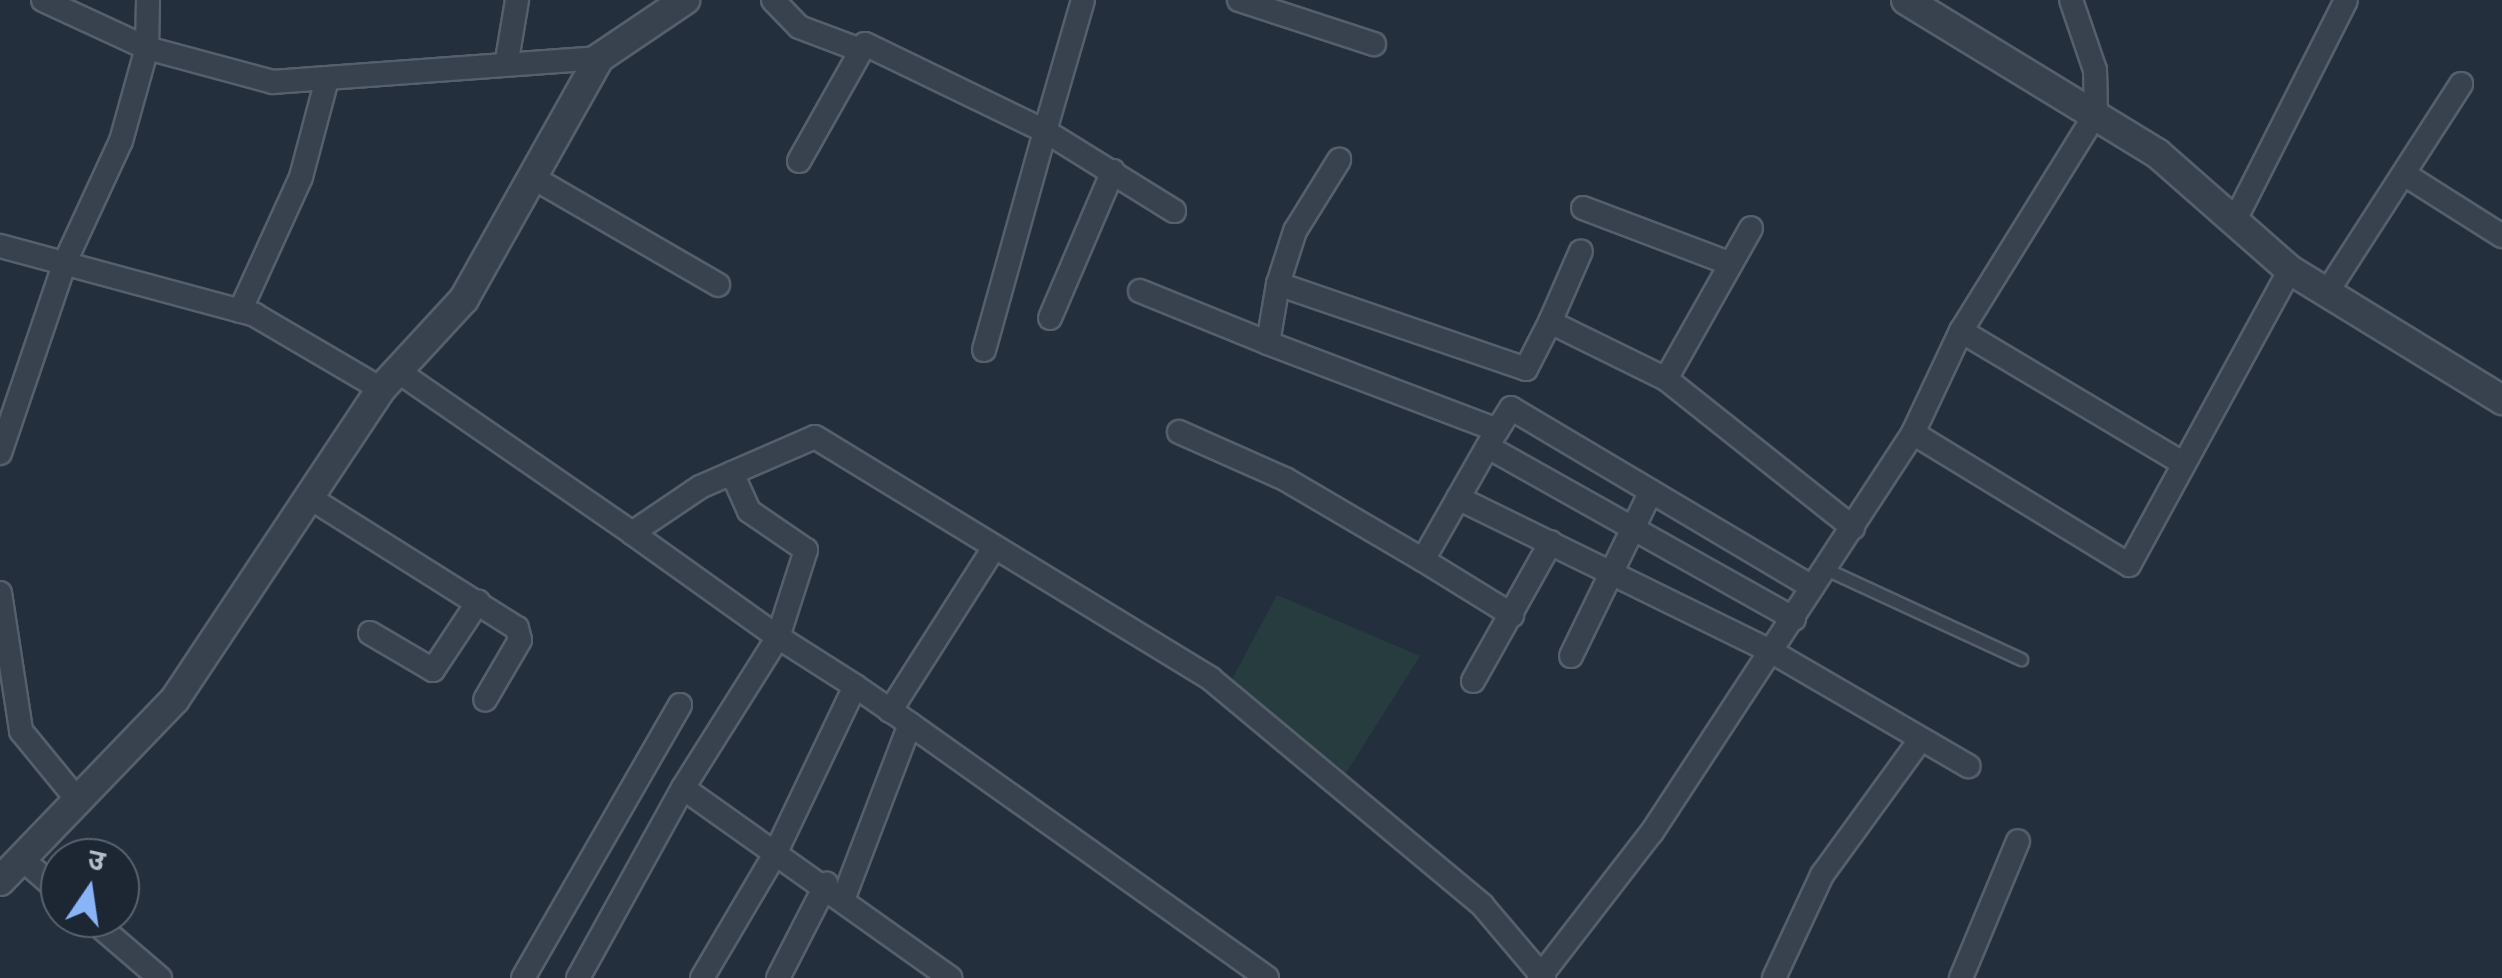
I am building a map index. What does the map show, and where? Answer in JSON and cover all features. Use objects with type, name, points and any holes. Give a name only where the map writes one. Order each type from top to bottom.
[{"type":"street","points":[[43,0],[147,48],[273,82],[506,60],[599,58]]},
{"type":"street","points":[[0,452],[65,262],[122,142],[147,48],[148,0]]},
{"type":"street","points":[[506,60],[517,0]]},
{"type":"street","points":[[0,881],[75,797],[175,699],[308,496],[390,381],[464,299],[599,58],[685,0]]},
{"type":"street","points":[[774,0],[800,27],[855,48]]},
{"type":"street","points":[[984,350],[1083,0]]},
{"type":"street","points":[[1239,0],[1280,6],[1374,44]]},
{"type":"street","points":[[1906,0],[2096,113],[2235,220],[2290,270],[2329,289],[2502,400]]},
{"type":"street","points":[[632,533],[732,473],[815,436],[992,551],[1211,679],[1482,904],[1541,977],[1774,652],[1913,433],[1961,331],[2096,113],[2096,70],[2071,0]]},
{"type":"street","points":[[2235,220],[2346,0]]},
{"type":"street","points":[[799,161],[855,48],[865,44],[1045,131],[1174,211]]},
{"type":"street","points":[[240,312],[301,176],[326,78]]},
{"type":"street","points":[[2329,289],[2460,84]]},
{"type":"street","points":[[1268,342],[1278,284],[1294,231],[1339,160]]},
{"type":"street","points":[[1050,318],[1112,172]]},
{"type":"street","points":[[2404,174],[2502,236]]},
{"type":"street","points":[[532,178],[718,286]]},
{"type":"street","points":[[1583,208],[1731,264]]},
{"type":"street","points":[[1666,379],[1751,228]]},
{"type":"street","points":[[0,246],[240,312],[390,381],[632,533],[778,637],[910,724],[1267,978]]},
{"type":"street","points":[[1422,560],[1510,408],[1582,251]]},
{"type":"street","points":[[1913,433],[2120,567],[2136,558],[2181,462],[2290,270]]},
{"type":"street","points":[[1278,284],[1526,370]]},
{"type":"street","points":[[1140,292],[1492,438],[1634,527],[1794,619]]},
{"type":"street","points":[[1550,322],[1666,379],[1853,528]]},
{"type":"street","points":[[1961,331],[2181,462]]},
{"type":"street","points":[[1510,408],[1651,491],[1819,578]]},
{"type":"street","points":[[1179,432],[1285,479],[1512,615]]},
{"type":"street","points":[[578,978],[683,788],[778,637],[806,550],[749,511],[732,473]]},
{"type":"street","points":[[1572,656],[1615,576],[1651,491]]},
{"type":"street","points":[[308,496],[521,632],[486,700]]},
{"type":"street","points":[[1458,498],[1774,652],[1968,766]]},
{"type":"street","points":[[1473,681],[1552,542]]},
{"type":"street","points":[[890,710],[992,551]]},
{"type":"street","points":[[0,593],[21,731],[75,797]]},
{"type":"street","points":[[370,633],[433,670],[478,602]]},
{"type":"street","points":[[702,978],[775,854],[855,686]]},
{"type":"street","points":[[524,978],[680,705]]},
{"type":"street","points":[[778,978],[835,890],[910,724]]},
{"type":"street","points":[[1774,978],[1822,875],[1920,740]]},
{"type":"street","points":[[683,788],[775,854],[835,890],[950,978]]},
{"type":"street","points":[[1962,978],[2018,841]]},
{"type":"street","points":[[20,858],[40,875]]},
{"type":"street","points":[[113,938],[160,978]]},
{"type":"lane","points":[[1819,578],[2021,659]]},
{"type":"green space","points":[[1277,595],[1420,656],[1346,773],[1231,681]]}]
